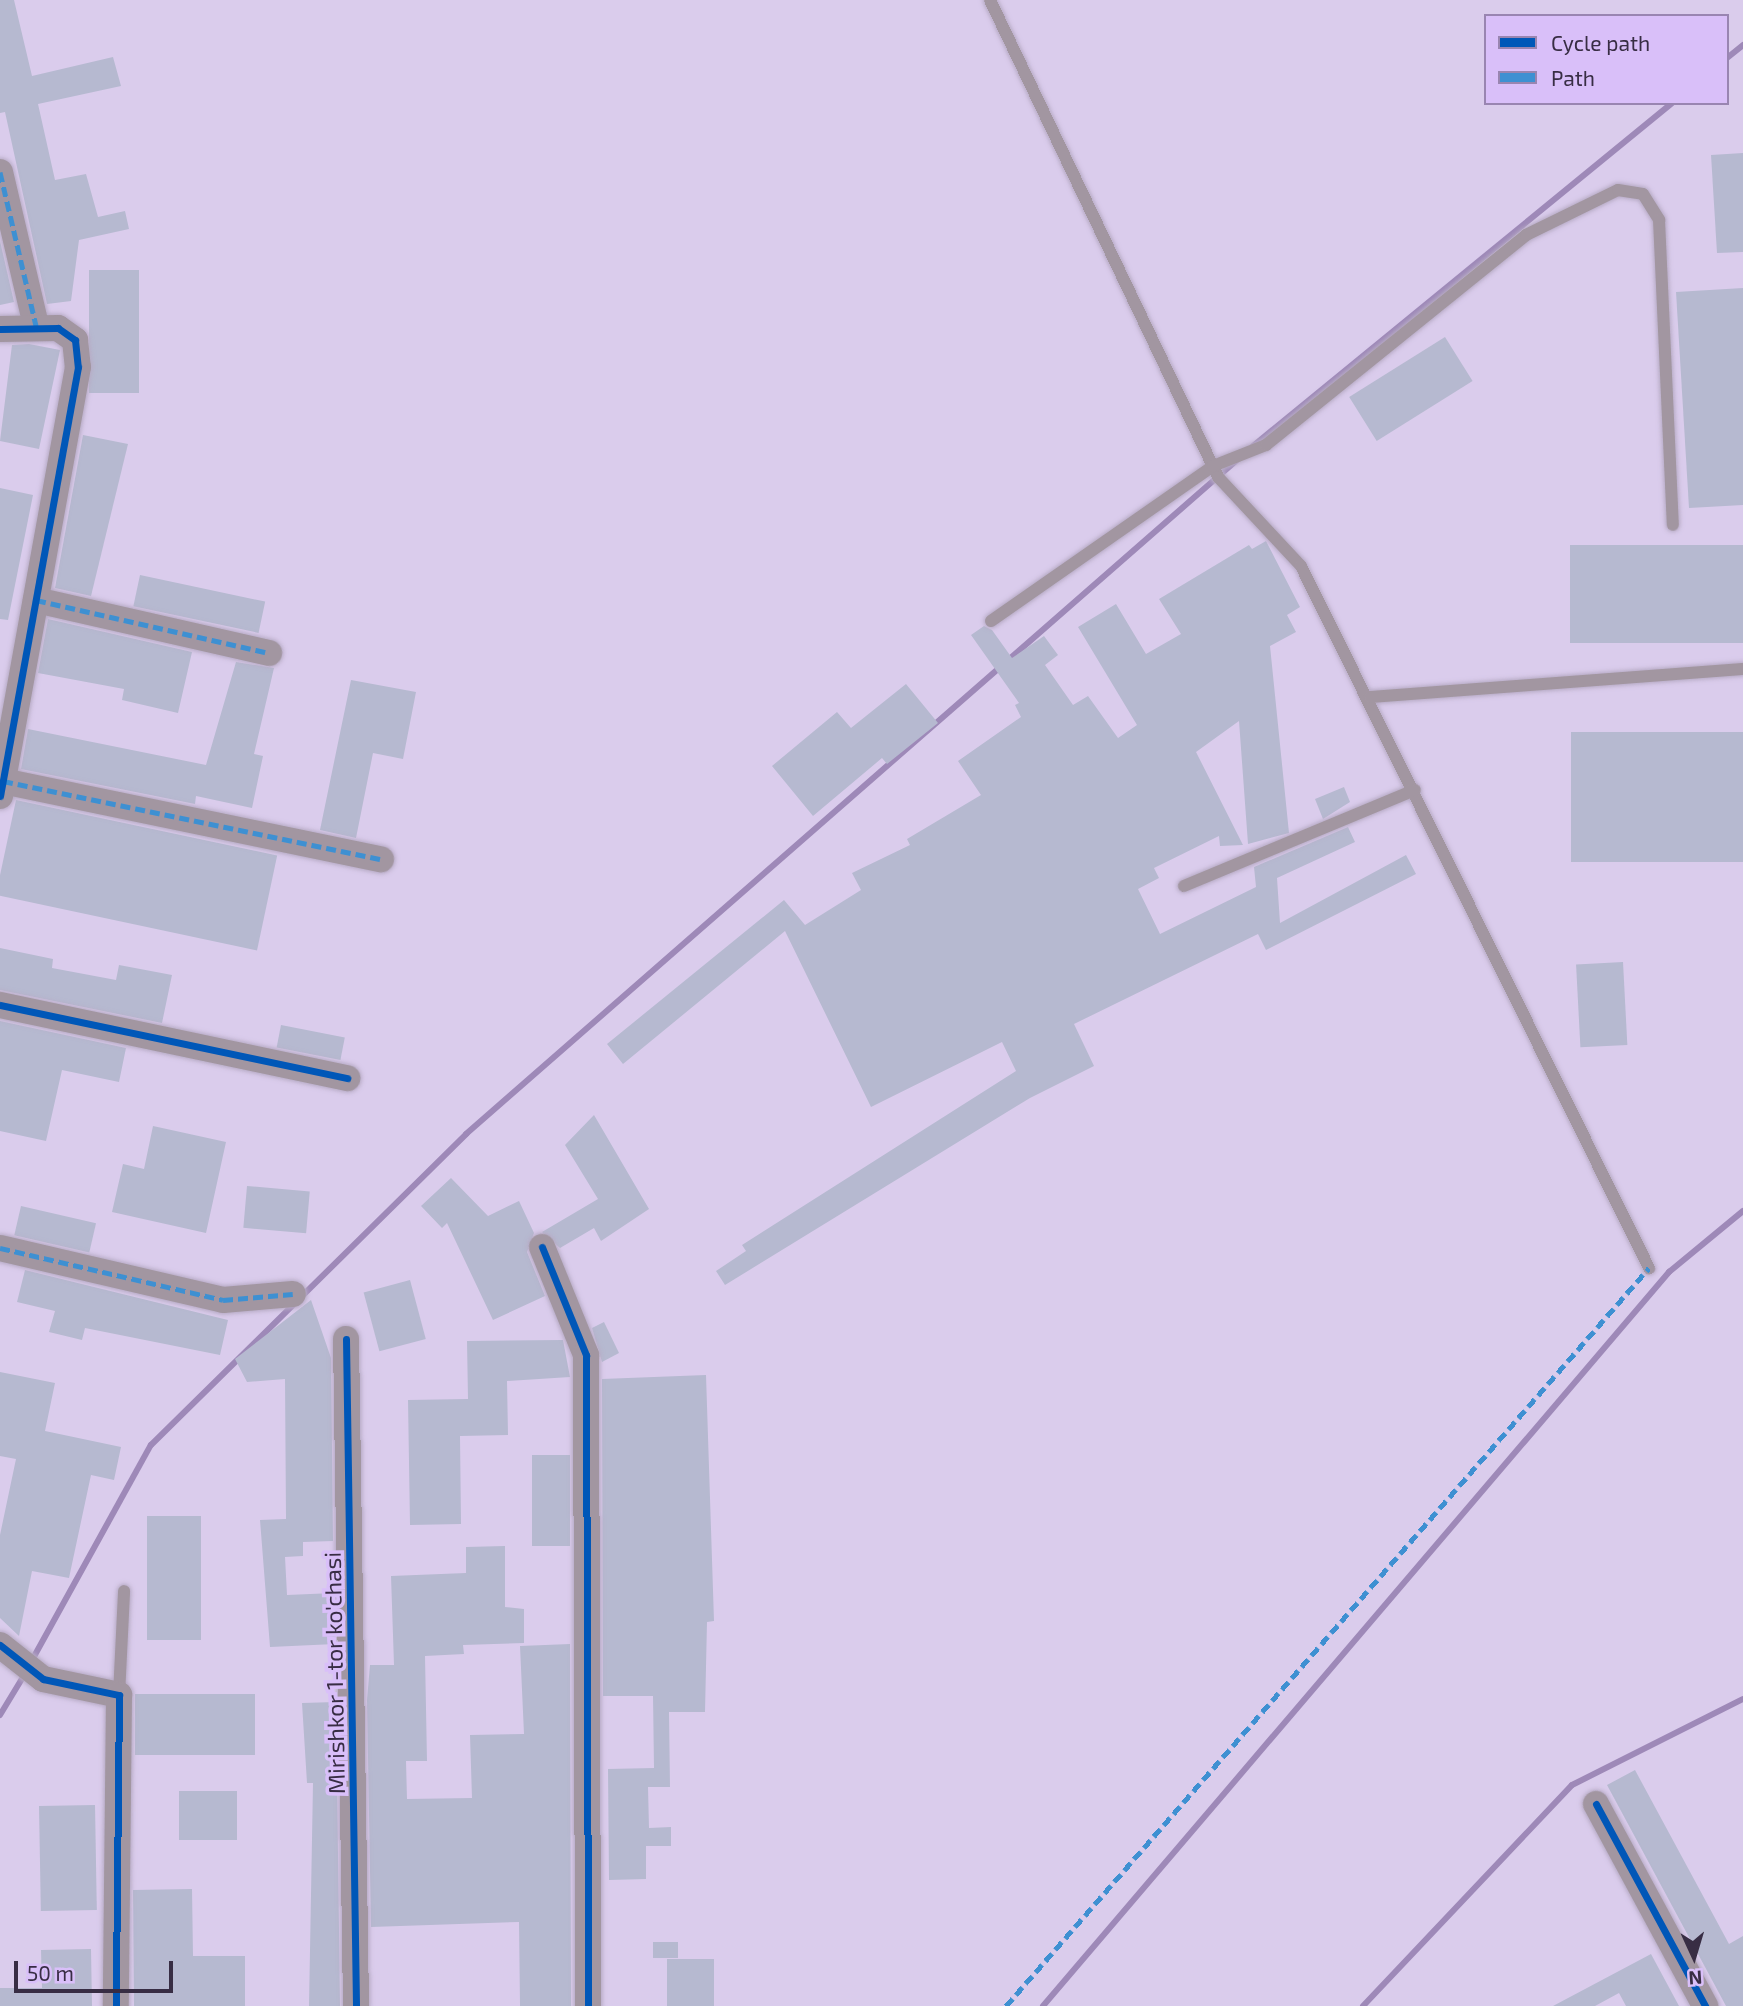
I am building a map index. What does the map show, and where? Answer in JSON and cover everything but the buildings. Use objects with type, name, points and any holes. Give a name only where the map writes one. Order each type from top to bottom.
[{"type":"street","points":[[0,172],[36,326]]},
{"type":"street","points":[[0,329],[36,326],[58,328],[75,340],[78,367],[2,788],[381,859]]},
{"type":"street","points":[[36,600],[270,653]]},
{"type":"street","points":[[0,1005],[348,1079]]},
{"type":"street","points":[[541,1247],[586,1355],[588,2006]]},
{"type":"street","points":[[0,1248],[223,1300],[293,1294]]},
{"type":"street","name":"Mirishkor 1-tor ko'chasi","points":[[346,1339],[356,2006]]},
{"type":"street","points":[[0,1645],[43,1679],[118,1695],[116,2006]]},
{"type":"street","points":[[1596,1804],[1705,2006]]},
{"type":"lane","points":[[990,0],[1213,466],[1301,566],[1370,697],[1649,1268]]},
{"type":"lane","points":[[991,621],[1213,466],[1266,445],[1526,235],[1618,190],[1643,194],[1659,220],[1672,524]]},
{"type":"lane","points":[[1370,697],[1743,669]]},
{"type":"lane","points":[[1184,886],[1415,790]]},
{"type":"lane","points":[[118,1695],[124,1591]]},
{"type":"waterway","points":[[1729,56],[1743,45]]},
{"type":"waterway","points":[[1253,446],[1670,105]]},
{"type":"waterway","points":[[31,1662],[151,1445],[466,1134],[1237,460]]},
{"type":"waterway","points":[[1043,2006],[1669,1272],[1743,1211]]},
{"type":"waterway","points":[[0,1715],[26,1672]]},
{"type":"waterway","points":[[1363,2006],[1572,1785],[1743,1699]]},
{"type":"marked path","points":[[0,172],[36,326]]},
{"type":"marked path","points":[[36,600],[269,653]]},
{"type":"marked path","points":[[3,781],[381,859]]},
{"type":"marked path","points":[[0,1248],[223,1300],[293,1294]]},
{"type":"marked path","points":[[1006,2006],[1649,1268]]},
{"type":"cycle path","points":[[0,329],[58,328],[75,340],[78,367],[0,796]]},
{"type":"cycle path","points":[[0,1005],[347,1078]]},
{"type":"cycle path","points":[[542,1247],[586,1355],[588,2006]]},
{"type":"cycle path","points":[[346,1339],[356,2006]]},
{"type":"cycle path","points":[[0,1645],[43,1679],[119,1695],[116,2006]]},
{"type":"cycle path","points":[[1596,1804],[1705,2006]]}]
